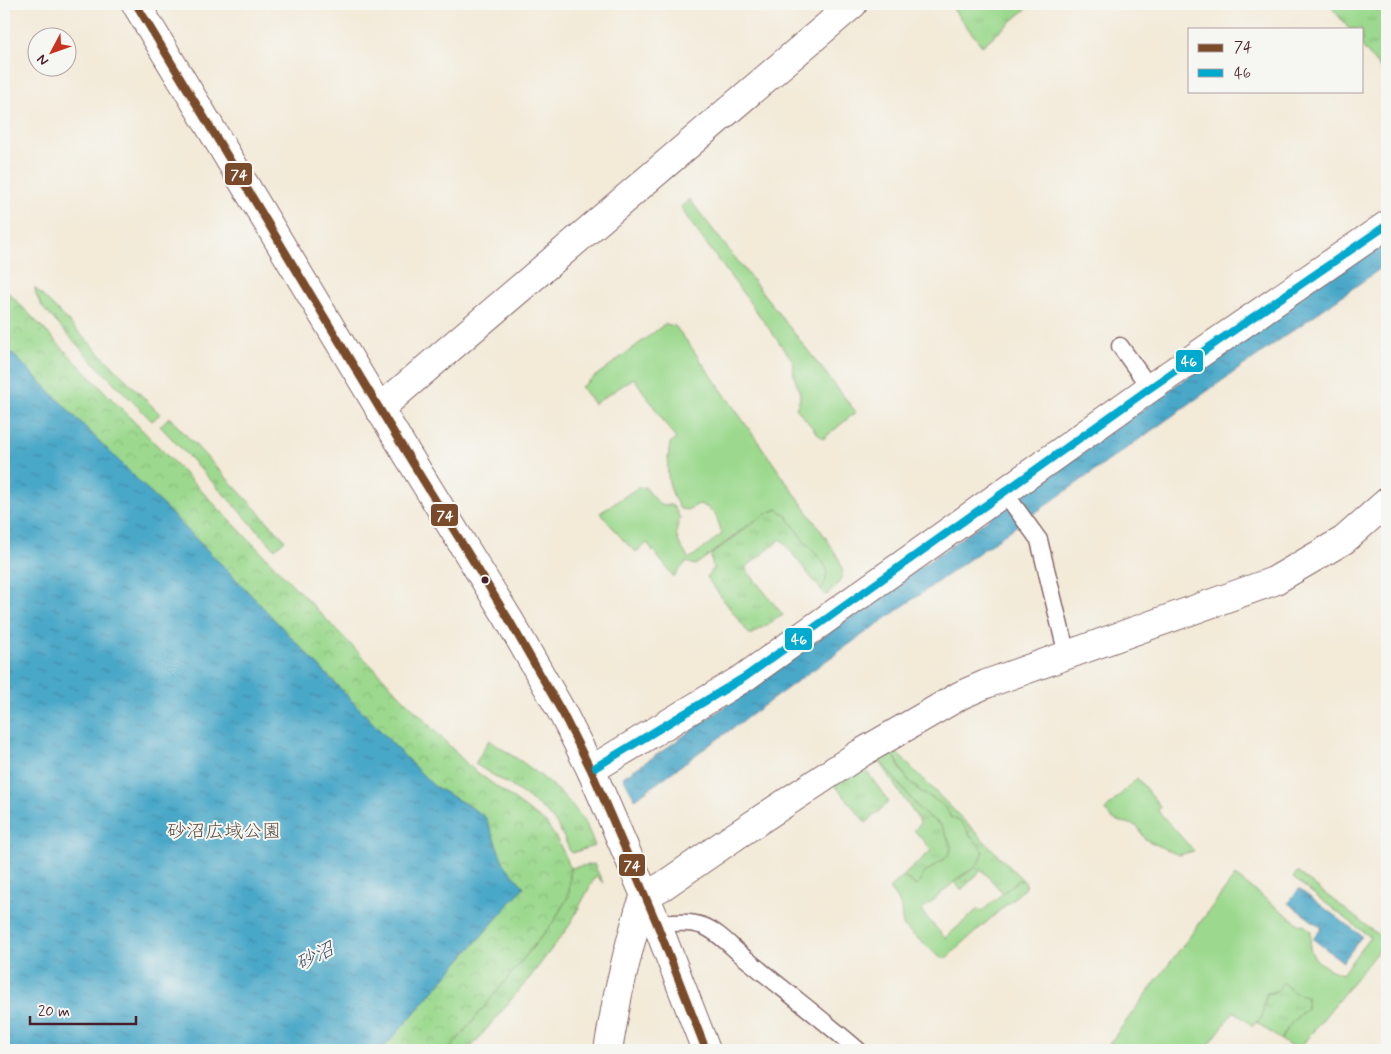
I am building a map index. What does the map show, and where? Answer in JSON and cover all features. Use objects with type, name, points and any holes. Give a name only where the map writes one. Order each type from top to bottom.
[{"type":"street","points":[[136,4],[379,409],[508,618],[563,714],[591,770],[657,924],[706,1050]]},
{"type":"street","points":[[379,409],[853,4]]},
{"type":"street","points":[[591,770],[745,677],[1150,388],[1387,225]]},
{"type":"street","points":[[608,1050],[628,952],[645,896],[663,886],[821,778],[961,695],[986,684],[1274,580],[1344,540],[1387,502]]},
{"type":"lane","points":[[1120,346],[1150,388]]},
{"type":"lane","points":[[1004,492],[1039,540],[1067,655]]},
{"type":"lane","points":[[657,924],[688,923],[713,931],[858,1050]]},
{"type":"green space","points":[[949,4],[1032,4],[982,46]]},
{"type":"green space","points":[[1329,4],[1387,4],[1387,77],[1364,48],[1364,28],[1348,28]]},
{"type":"green space","points":[[689,199],[856,412],[823,439],[796,408],[800,395],[795,379],[793,361],[688,219],[681,207]]},
{"type":"green space","name":"砂沼","points":[[4,288],[470,767],[546,823],[556,838],[570,868],[569,895],[554,921],[449,1050],[4,1050]]},
{"type":"green space","points":[[35,288],[160,414],[152,421],[99,368],[43,308],[36,295]]},
{"type":"green space","points":[[665,324],[675,326],[689,344],[836,554],[840,561],[842,574],[835,588],[826,595],[821,590],[826,581],[827,570],[822,560],[804,541],[786,515],[777,509],[755,520],[695,565],[686,562],[674,577],[647,543],[636,552],[600,513],[637,488],[645,487],[660,505],[671,505],[674,507],[680,518],[677,530],[678,540],[689,559],[722,534],[715,515],[709,509],[699,504],[687,510],[680,509],[672,492],[668,477],[670,443],[676,439],[634,378],[594,404],[581,387]]},
{"type":"green space","points":[[169,417],[285,540],[275,549],[160,426]]},
{"type":"green space","points":[[777,509],[786,515],[804,541],[822,560],[827,570],[826,581],[821,590],[781,539],[745,568],[783,615],[750,635],[707,578],[713,569],[711,555],[761,516]]},
{"type":"green space","points":[[489,740],[537,773],[566,798],[588,828],[595,846],[571,853],[560,829],[538,805],[518,790],[475,764]]},
{"type":"green space","points":[[893,749],[1023,880],[1017,881],[1003,893],[982,870],[961,890],[954,882],[975,867],[981,858],[982,852],[967,830],[950,817],[933,798],[925,795],[910,782],[902,771]]},
{"type":"green space","points":[[892,750],[907,779],[919,791],[945,807],[950,817],[961,822],[983,852],[975,868],[962,875],[921,911],[945,938],[978,909],[981,912],[1017,881],[1023,880],[1026,884],[1024,889],[946,958],[942,959],[904,927],[900,905],[889,889],[902,877],[911,881],[915,886],[918,885],[924,874],[948,856],[951,845],[941,825],[923,813],[877,757]]},
{"type":"green space","points":[[879,760],[923,813],[941,825],[951,845],[948,856],[924,874],[918,885],[915,886],[911,881],[902,877],[932,850],[914,830],[920,822]]},
{"type":"green space","points":[[862,765],[889,802],[866,823],[834,784]]},
{"type":"green space","points":[[1137,778],[1160,806],[1158,811],[1194,851],[1178,855],[1145,839],[1138,827],[1111,818],[1105,810]]},
{"type":"green space","points":[[594,864],[603,883],[596,875],[569,926],[531,976],[469,1050],[449,1050],[554,921],[569,895],[570,868]]},
{"type":"green space","points":[[1297,872],[1386,941],[1298,1050],[1281,1040],[1289,1026],[1307,1008],[1307,996],[1293,992],[1283,982],[1277,990],[1267,993],[1262,1018],[1253,1026],[1234,1011],[1205,1050],[1118,1050],[1109,1044],[1235,876],[1311,931],[1310,948],[1312,953],[1327,968],[1342,974],[1370,937],[1293,878]]},
{"type":"green space","points":[[1283,981],[1289,989],[1307,996],[1307,1008],[1289,1026],[1281,1040],[1256,1022],[1262,1018],[1266,996],[1268,993],[1274,993]]},
{"type":"water","points":[[1387,235],[1387,264],[803,677],[635,799],[623,777],[661,752]]},
{"type":"water","name":"砂沼","points":[[4,345],[233,576],[434,786],[486,818],[504,864],[524,887],[382,1050],[4,1050]]},
{"type":"water","points":[[1299,889],[1362,936],[1343,962],[1313,939],[1322,928],[1288,903]]},
{"type":"transit line","name":"74","points":[[136,4],[399,441],[508,618],[563,714],[591,770],[635,872],[706,1050]]},
{"type":"transit line","name":"46","points":[[596,767],[745,677],[1150,388],[1387,225]]},
{"type":"park label","name":"砂沼広域公園","points":[[224,831]]}]
